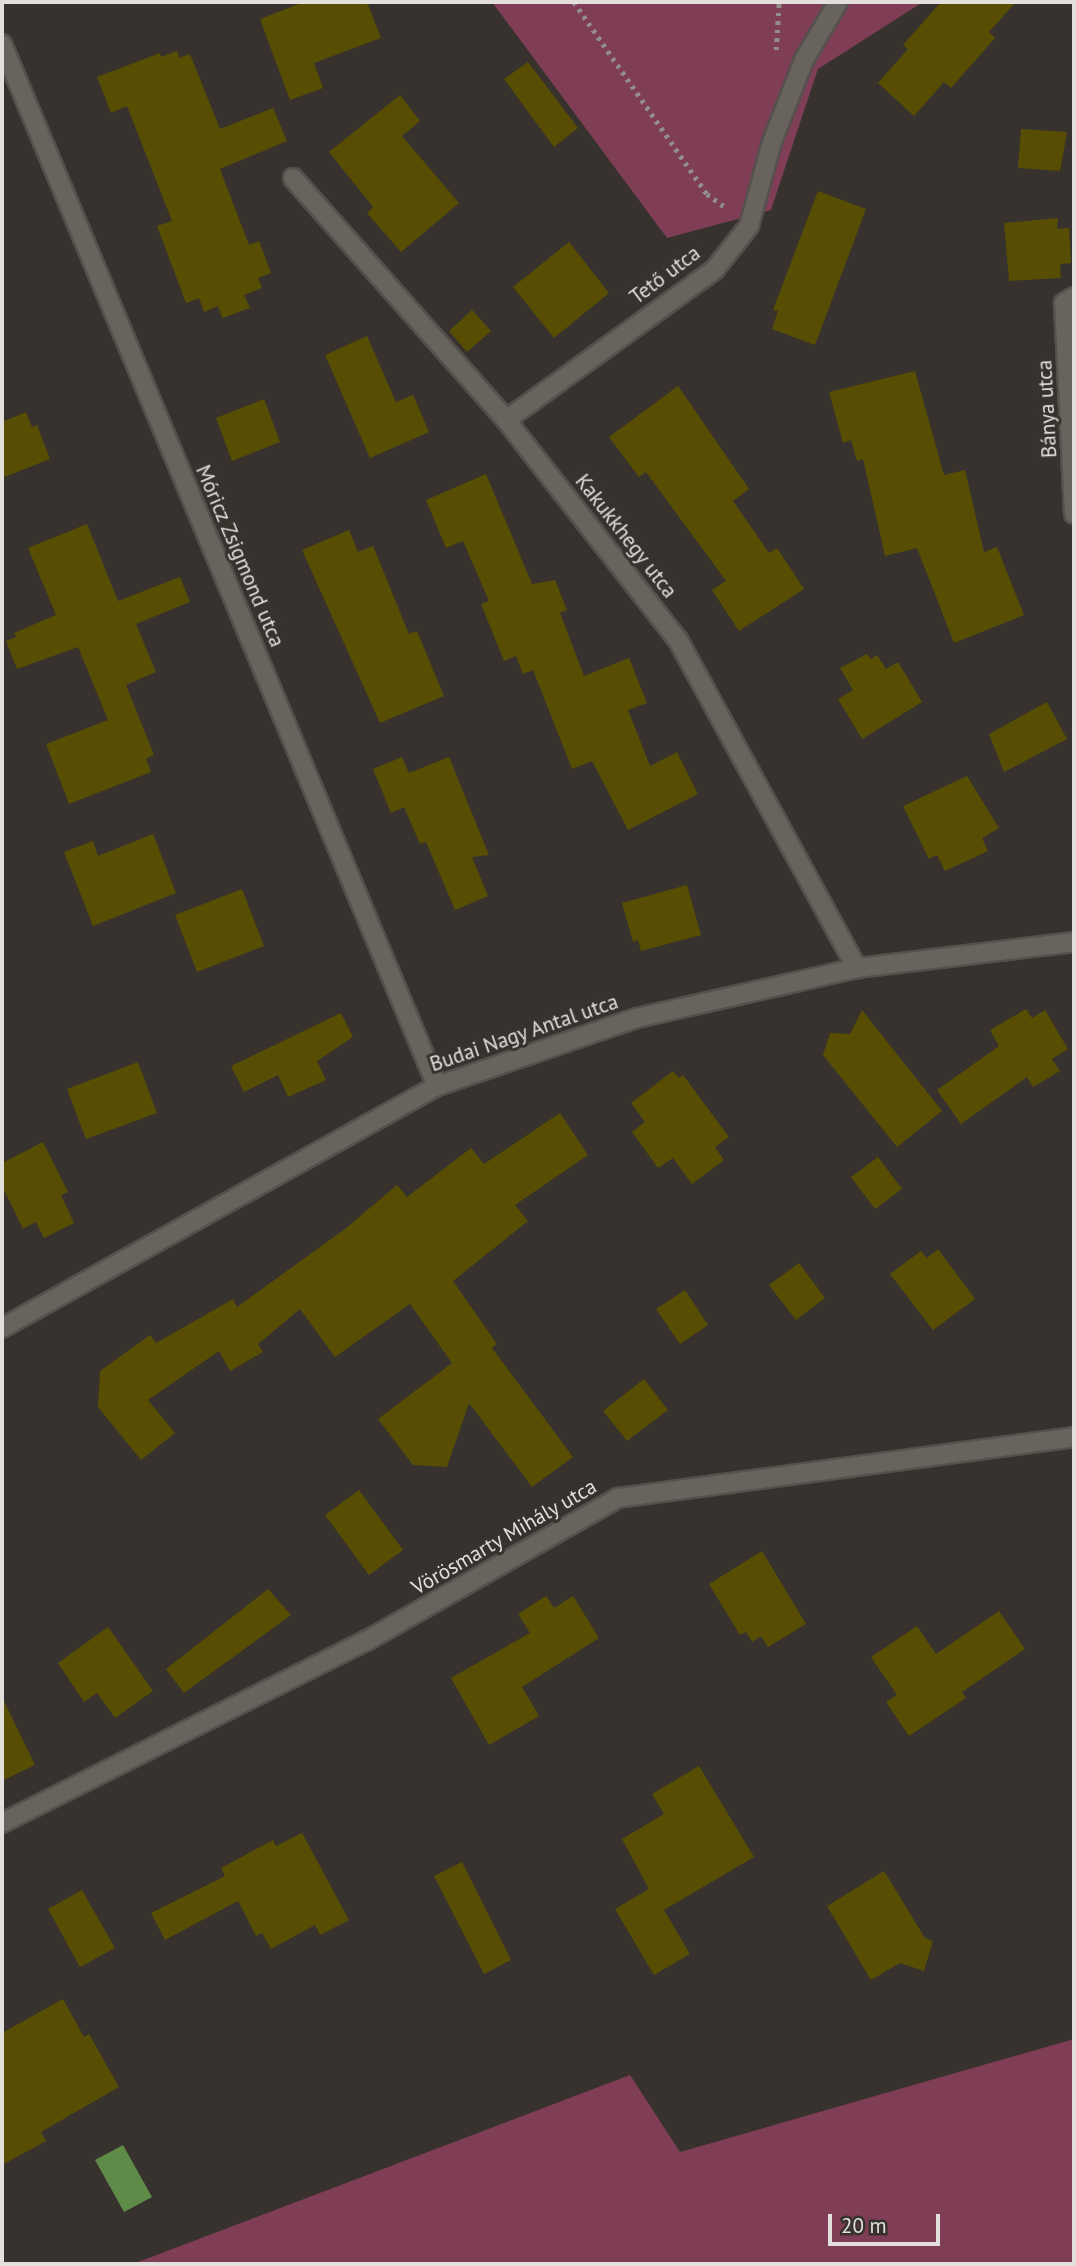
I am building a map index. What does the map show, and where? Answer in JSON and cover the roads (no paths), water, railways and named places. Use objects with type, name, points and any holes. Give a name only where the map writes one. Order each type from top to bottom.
[{"type":"street","name":"Tető utca","points":[[506,420],[715,269],[748,226],[772,142],[804,60],[838,2]]},
{"type":"street","name":"Móricz Zsigmond utca","points":[[2,44],[437,1086]]},
{"type":"street","name":"Kakukkhegy utca","points":[[293,178],[506,420],[678,640],[857,968]]},
{"type":"street","name":"Bánya utca","points":[[1069,300],[1074,514]]},
{"type":"street","name":"Budai Nagy Antal utca","points":[[2,1328],[437,1086],[637,1018],[857,968],[1074,942]]},
{"type":"street","name":"Vörösmarty Mihály utca","points":[[2,1823],[368,1640],[618,1498],[1074,1437]]}]
